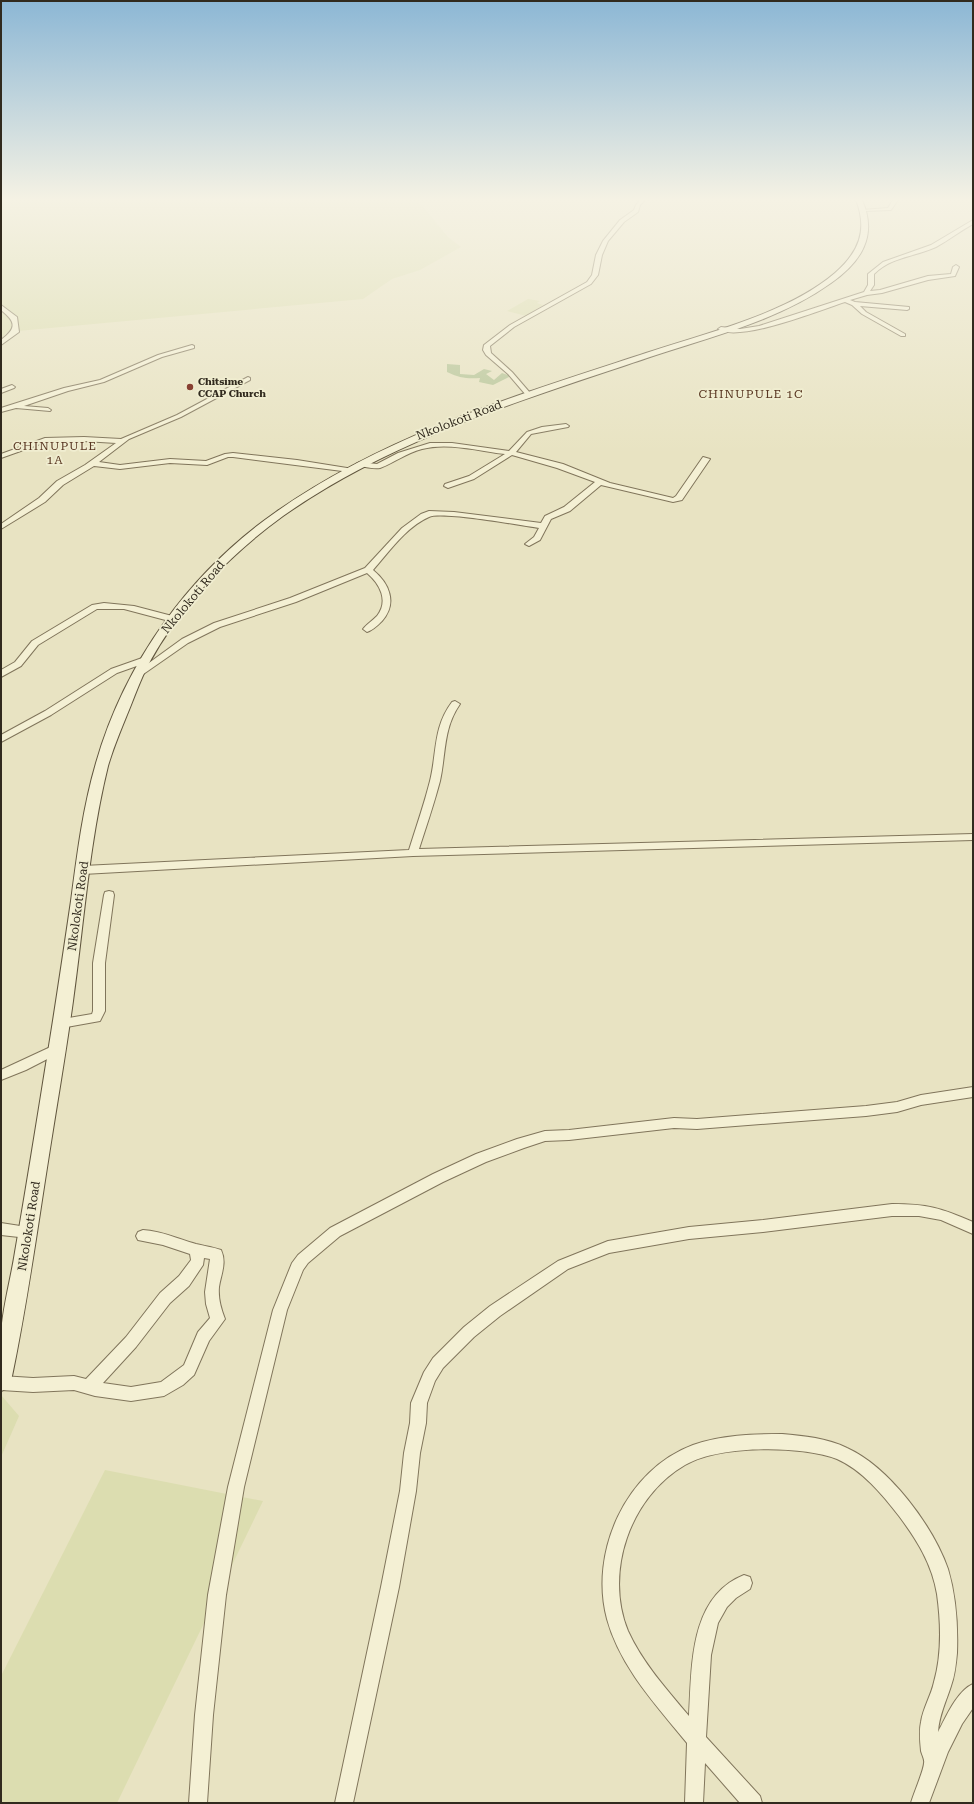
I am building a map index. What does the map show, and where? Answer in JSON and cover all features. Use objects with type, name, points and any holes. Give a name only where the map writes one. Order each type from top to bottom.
[{"type":"main road","name":"Nkolokoti Road","points":[[1,1382],[4,1356],[28,1232],[61,1023],[83,870],[103,762],[116,725],[139,672],[145,660],[173,619],[213,571],[235,550],[275,517],[347,470],[440,427],[528,394],[722,330],[785,306],[814,292],[826,284]]},
{"type":"street","points":[[528,394],[510,372],[488,354],[486,350],[487,345],[512,326],[587,284]]},
{"type":"street","points":[[866,293],[871,284]]},
{"type":"street","points":[[722,330],[740,331],[760,328],[866,293],[880,292],[907,284]]},
{"type":"street","points":[[845,300],[854,304],[864,313],[903,334]]},
{"type":"street","points":[[854,304],[907,308]]},
{"type":"street","points":[[1,307],[14,317],[16,325],[15,332],[1,343]]},
{"type":"street","points":[[1,410],[18,406],[66,389],[102,381],[160,356],[192,347]]},
{"type":"street","points":[[1,527],[42,500],[60,483],[93,464],[122,441],[138,432],[174,418],[248,379]]},
{"type":"street","points":[[1,391],[12,387]]},
{"type":"street","points":[[18,406],[48,410]]},
{"type":"street","points":[[448,486],[456,486],[464,482],[512,452],[523,438],[531,432],[566,426]]},
{"type":"street","points":[[1,456],[45,440],[84,439],[122,441]]},
{"type":"street","points":[[360,464],[380,465],[409,450],[430,445],[452,445],[512,452],[560,466],[600,482],[672,500],[677,499],[706,459]]},
{"type":"street","points":[[93,464],[120,467],[166,462],[207,463],[227,455],[233,455],[297,462],[347,470]]},
{"type":"street","points":[[529,544],[537,538],[552,515],[567,509],[600,482]]},
{"type":"street","points":[[139,672],[184,641],[217,625],[293,600],[368,570],[404,530],[420,518],[432,513],[477,517],[544,526]]},
{"type":"street","points":[[367,629],[375,625],[383,617],[388,604],[383,584],[368,570]]},
{"type":"street","points":[[1,674],[18,664],[35,643],[95,607],[103,605],[119,607],[173,619]]},
{"type":"street","points":[[1,738],[54,710],[114,671],[145,660]]},
{"type":"street","points":[[413,853],[435,779],[445,721],[448,711],[455,704]]},
{"type":"street","points":[[83,870],[413,853],[973,837]]},
{"type":"street","points":[[61,1023],[96,1018],[99,1010],[99,963],[108,895]]},
{"type":"street","points":[[1,1074],[22,1067],[57,1049]]},
{"type":"street","points":[[198,1803],[204,1715],[217,1595],[236,1486],[280,1310],[297,1267],[303,1259],[334,1232],[438,1178],[481,1158],[545,1136],[569,1135],[674,1123],[698,1124],[852,1112],[897,1107],[921,1100],[973,1092]]},
{"type":"street","points":[[344,1803],[398,1543],[418,1423],[419,1403],[429,1377],[438,1363],[469,1332],[495,1311],[563,1265],[608,1247],[642,1240],[892,1210],[919,1210],[943,1215],[973,1228]]},
{"type":"street","points":[[1,1229],[28,1232]]},
{"type":"street","points":[[1,1382],[33,1384],[74,1382],[89,1387],[131,1394],[164,1389],[178,1380],[189,1370],[203,1337],[218,1320],[214,1310],[212,1287],[218,1262],[216,1254],[196,1250],[163,1238],[143,1236]]},
{"type":"street","points":[[89,1387],[131,1342],[165,1298],[184,1281],[198,1261],[196,1250]]},
{"type":"street","points":[[753,1803],[696,1740],[634,1661],[616,1621],[610,1587],[612,1559],[619,1533],[629,1509],[647,1486],[670,1465],[691,1454],[714,1447],[740,1443],[804,1444],[843,1454],[868,1470],[889,1493],[925,1539],[939,1568],[948,1616],[948,1637],[944,1678],[931,1715],[929,1745],[933,1761]]},
{"type":"street","points":[[694,1803],[696,1740],[702,1661],[708,1627],[717,1605],[729,1591],[744,1583]]},
{"type":"street","points":[[920,1803],[933,1761],[959,1710],[973,1693]]},
{"type":"green space","points":[[1,284],[384,284],[363,299],[7,332],[1,339]]},
{"type":"green space","points":[[528,299],[540,301],[537,303],[543,305],[526,316],[507,311]]},
{"type":"green space","points":[[447,364],[460,365],[460,374],[474,375],[484,369],[492,371],[486,374],[494,380],[502,373],[511,376],[493,385],[479,382],[480,378],[464,378],[451,374],[447,372]]},
{"type":"green space","points":[[1,1395],[19,1416],[1,1457]]},
{"type":"green space","points":[[105,1470],[263,1501],[117,1803],[1,1803],[1,1676]]},
{"type":"place","name":"Chitsime CCAP Church","points":[[190,387]]},
{"type":"district","name":"CHINUPULE 1C","points":[[751,394]]},
{"type":"district","name":"CHINUPULE 1A","points":[[55,453]]}]
